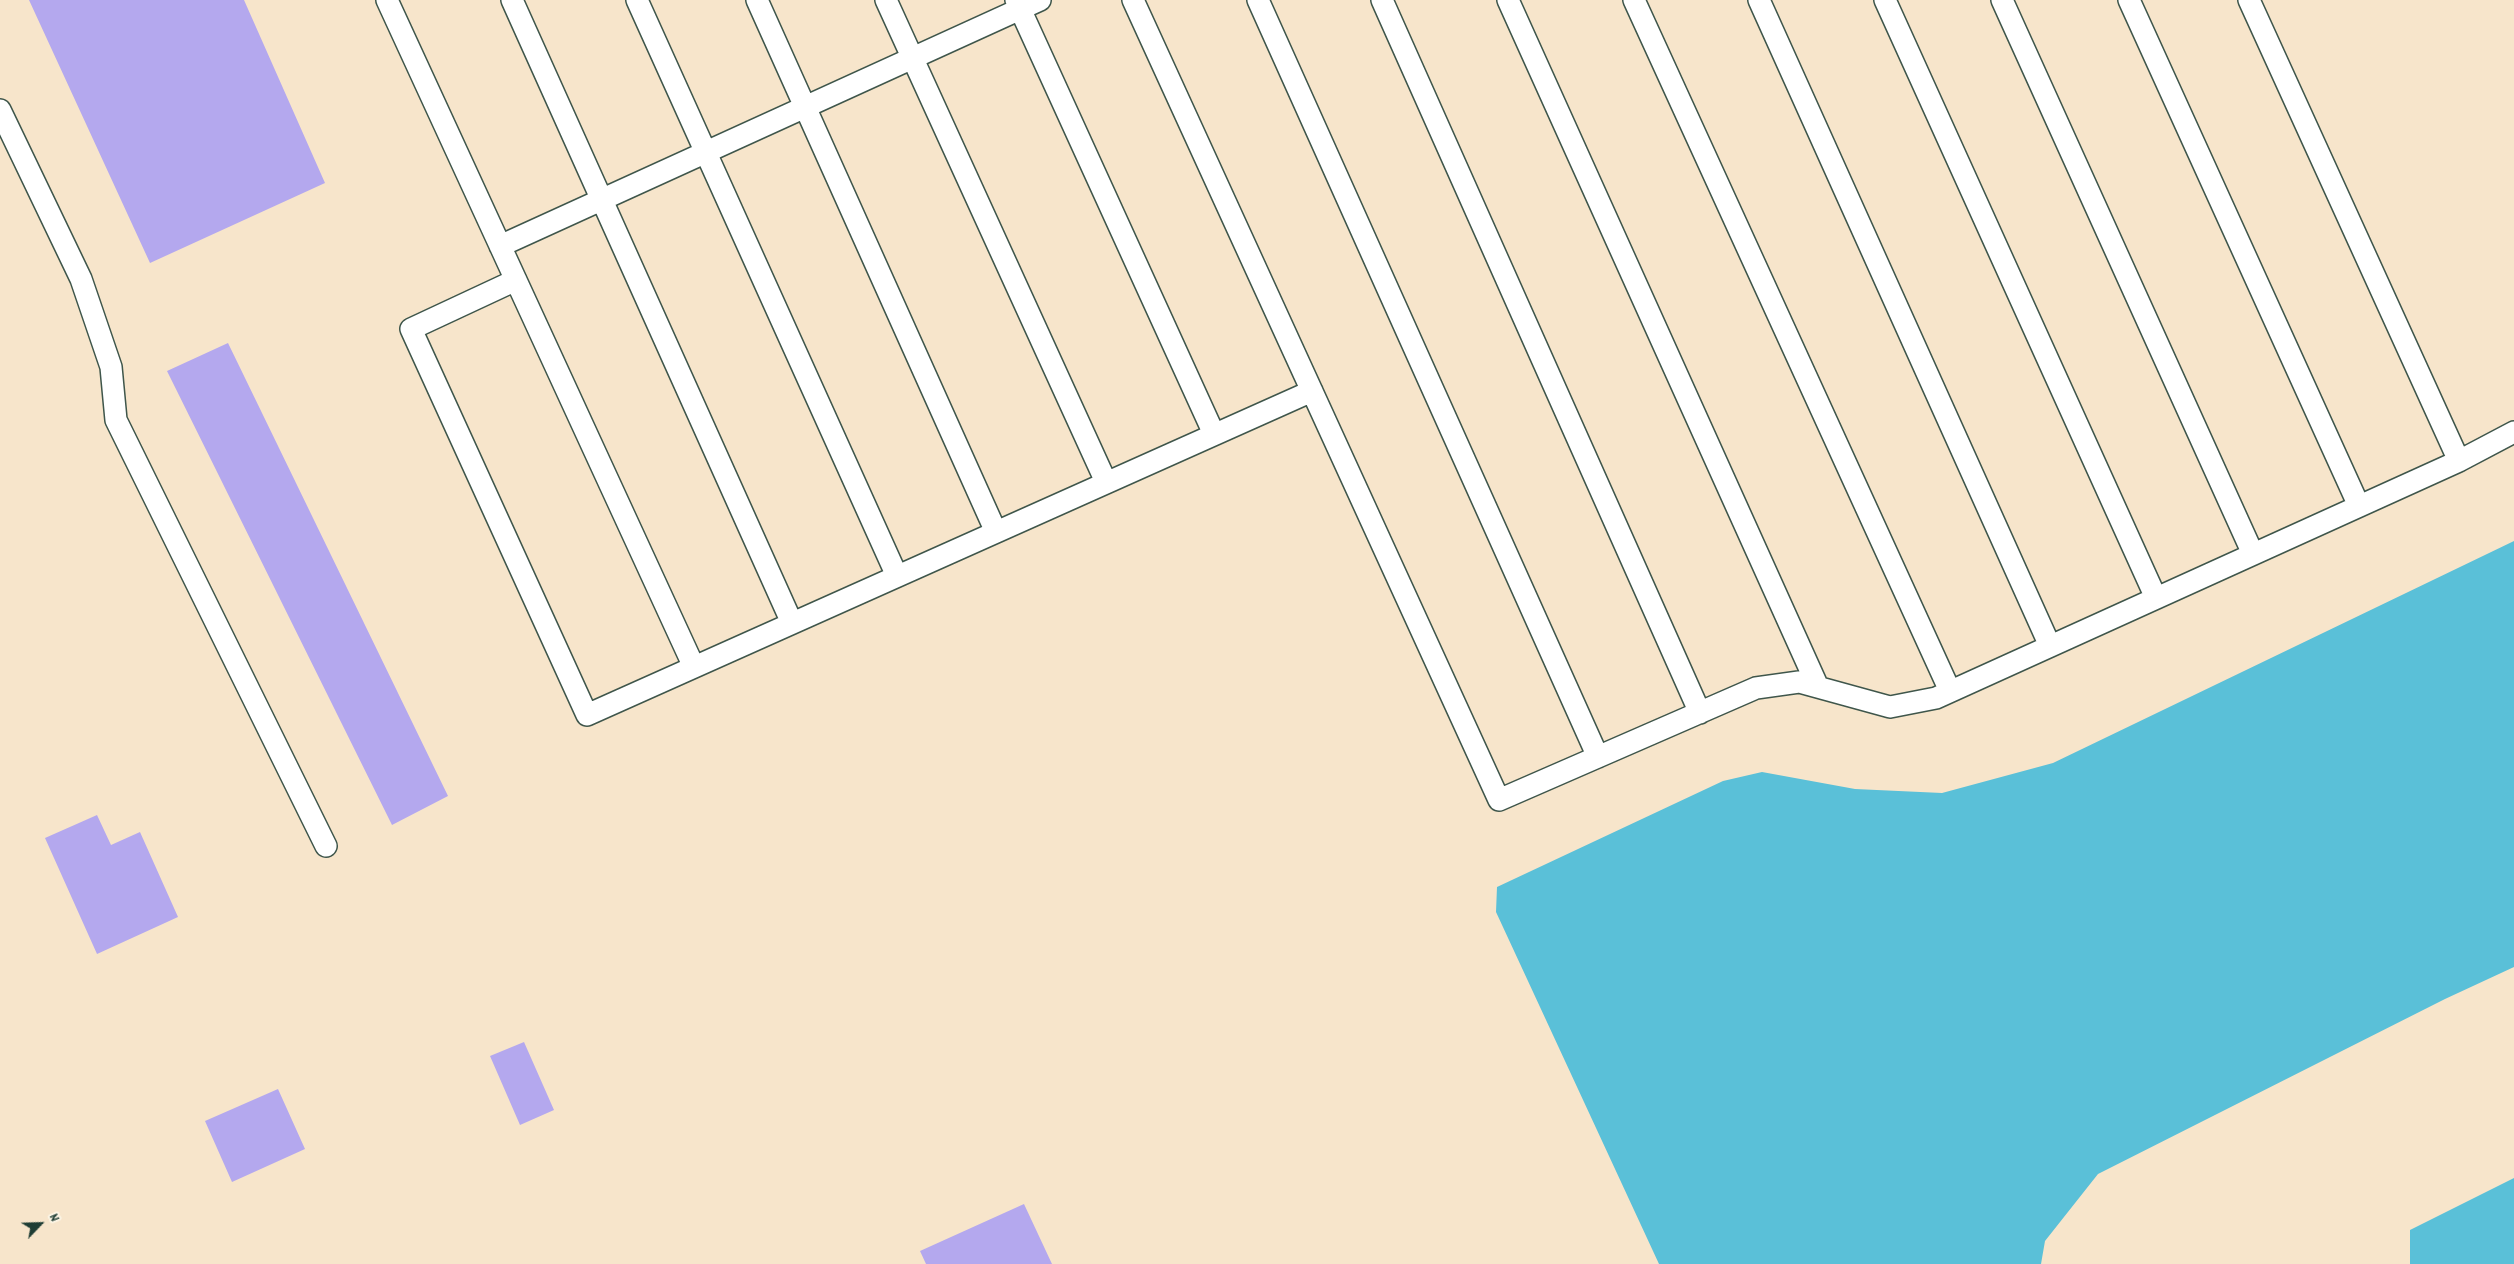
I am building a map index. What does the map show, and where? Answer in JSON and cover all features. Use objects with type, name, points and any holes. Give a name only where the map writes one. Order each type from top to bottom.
[{"type":"lane","points":[[388,0],[694,667]]},
{"type":"lane","points":[[512,0],[792,623]]},
{"type":"lane","points":[[637,0],[897,576]]},
{"type":"lane","points":[[757,0],[996,532]]},
{"type":"lane","points":[[886,0],[1106,482]]},
{"type":"lane","points":[[500,246],[912,58],[1018,4],[1040,0]]},
{"type":"lane","points":[[1133,0],[1499,800],[1756,688],[1799,682],[1890,707],[1936,698],[2459,461],[2514,432]]},
{"type":"lane","points":[[1258,0],[1598,757]]},
{"type":"lane","points":[[1382,0],[1700,713]]},
{"type":"lane","points":[[1508,0],[1818,687]]},
{"type":"lane","points":[[1634,0],[1950,691]]},
{"type":"lane","points":[[1759,0],[2050,646]]},
{"type":"lane","points":[[1885,0],[2156,598]]},
{"type":"lane","points":[[2002,0],[2253,554]]},
{"type":"lane","points":[[2129,0],[2359,506]]},
{"type":"lane","points":[[2250,0],[2459,461]]},
{"type":"lane","points":[[1018,4],[1214,434]]},
{"type":"lane","points":[[0,110],[80,280],[111,368],[116,420],[326,846]]},
{"type":"lane","points":[[516,280],[411,329],[587,715],[1312,391]]},
{"type":"water","points":[[2514,541],[2514,967],[2445,999],[2098,1174],[2045,1241],[2041,1264],[1659,1264],[1496,912],[1497,887],[1723,781],[1762,772],[1855,789],[1942,793],[2053,763]]},
{"type":"water","points":[[2514,1178],[2514,1264],[2410,1264],[2410,1230]]},
{"type":"building","points":[[29,0],[244,0],[325,183],[150,263]]},
{"type":"building","points":[[228,343],[448,796],[392,825],[167,371]]},
{"type":"building","points":[[97,815],[111,845],[140,832],[178,917],[97,954],[45,838]]},
{"type":"building","points":[[524,1042],[554,1110],[520,1125],[490,1056]]},
{"type":"building","points":[[278,1089],[305,1149],[232,1182],[205,1121]]},
{"type":"building","points":[[1024,1204],[1052,1264],[926,1264],[920,1251]]}]
